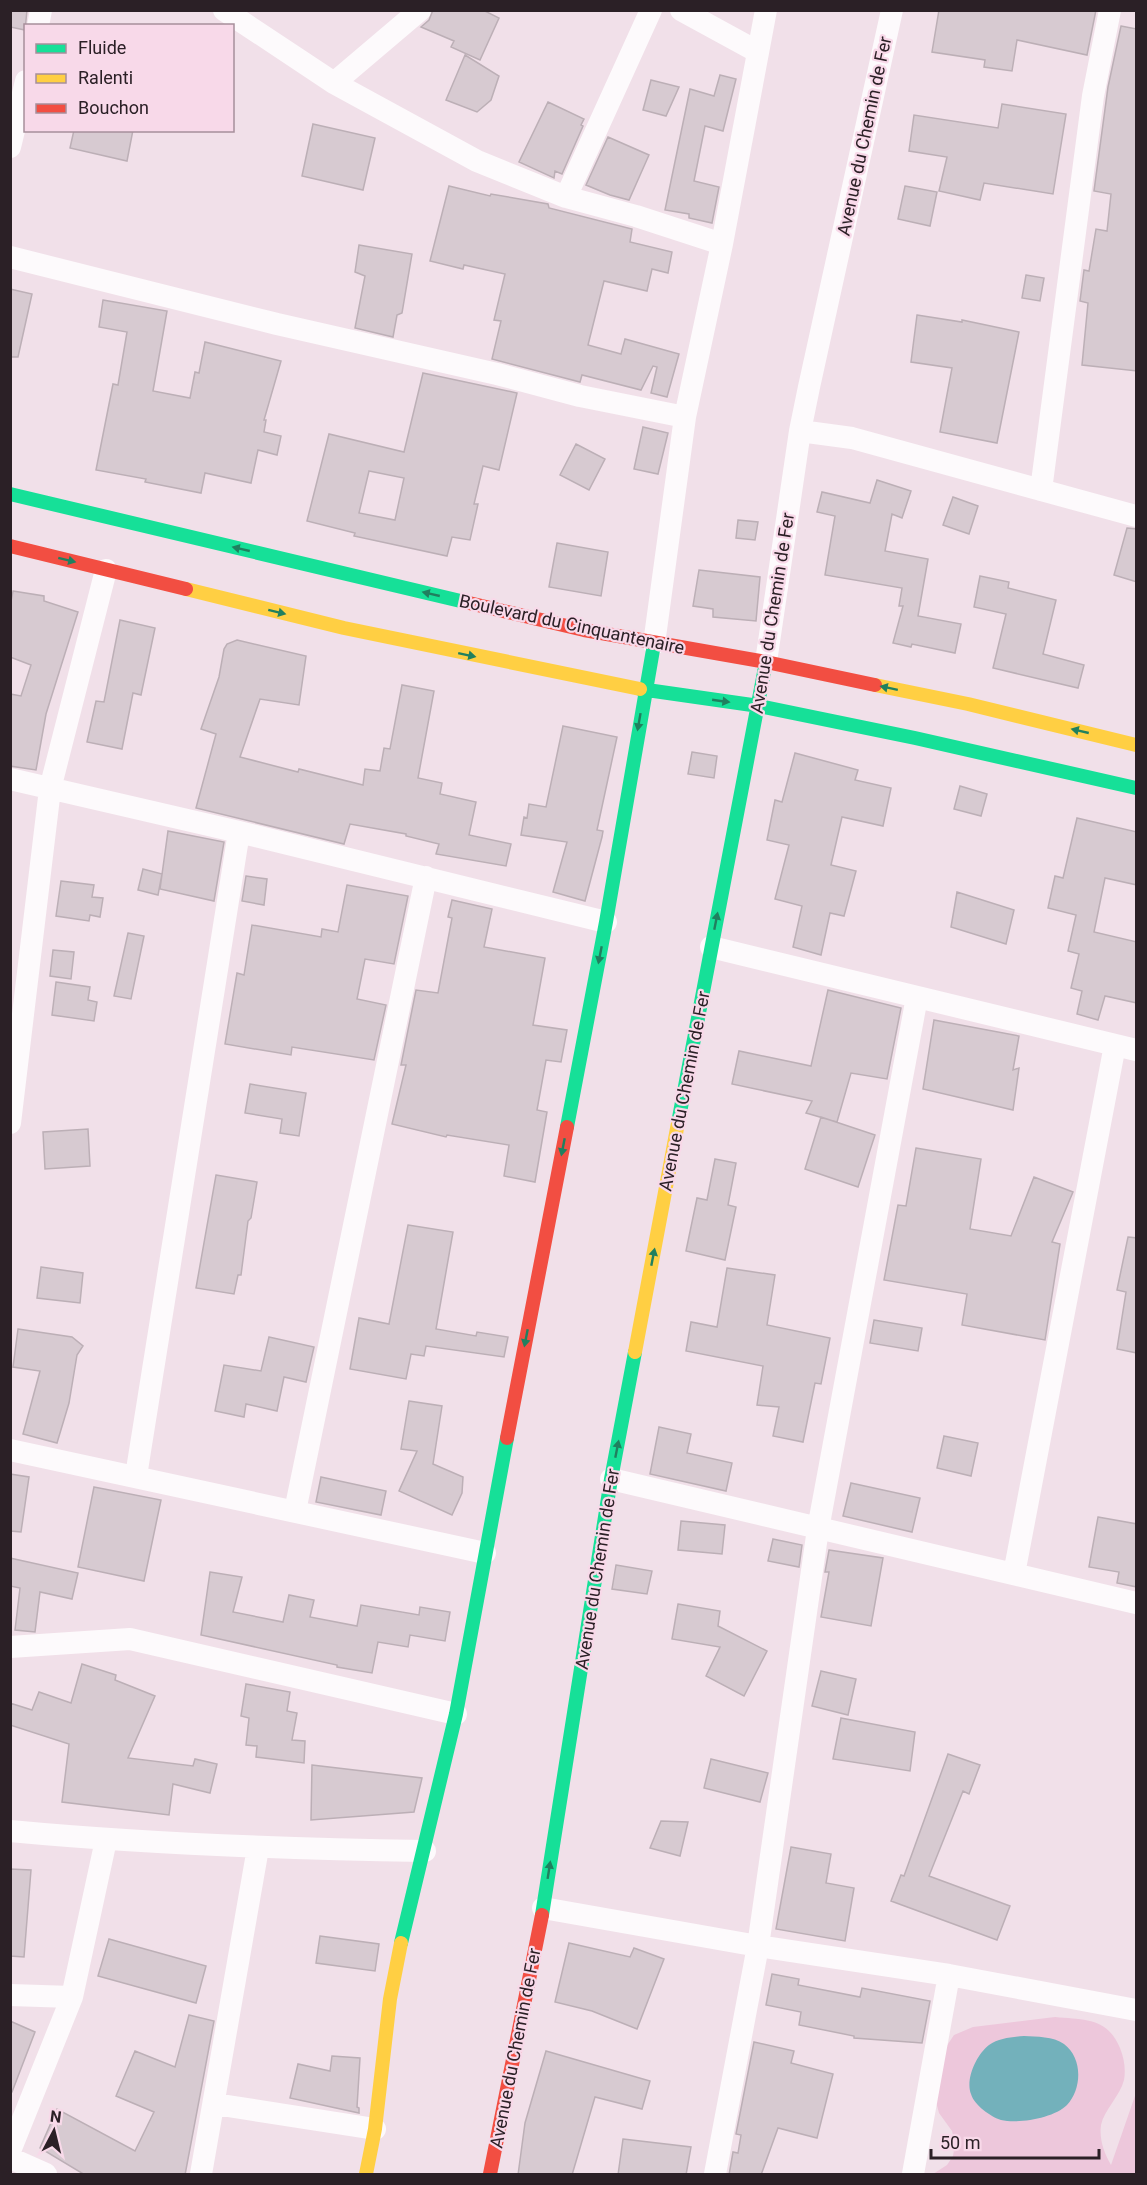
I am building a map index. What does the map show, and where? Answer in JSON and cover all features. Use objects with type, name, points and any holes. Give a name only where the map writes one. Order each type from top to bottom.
[{"type":"street","points":[[224,10],[334,83],[477,161],[566,196],[722,244]]},
{"type":"street","points":[[334,83],[420,10]]},
{"type":"street","points":[[566,196],[651,10]]},
{"type":"street","points":[[681,10],[758,52]]},
{"type":"street","points":[[366,2175],[375,2129],[390,1999],[456,1714],[606,922],[644,690],[654,644],[685,417],[722,244],[766,10]]},
{"type":"street","name":"Avenue du Chemin de Fer","points":[[490,2175],[543,1908],[611,1479],[711,947],[759,706],[800,431],[892,10]]},
{"type":"street","points":[[1041,490],[1093,96],[1110,10]]},
{"type":"street","points":[[10,147],[24,89]]},
{"type":"street","points":[[10,257],[277,324],[497,374],[580,396],[685,417]]},
{"type":"street","points":[[800,431],[852,438],[1137,516]]},
{"type":"street","name":"Boulevard du Cinquantenaire","points":[[10,494],[584,630],[766,662],[968,704],[1137,745]]},
{"type":"street","points":[[10,546],[344,628],[644,690],[759,706],[1137,788]]},
{"type":"street","points":[[10,1123],[50,789],[106,570]]},
{"type":"street","points":[[10,779],[239,832],[606,922]]},
{"type":"street","points":[[136,1476],[239,832]]},
{"type":"street","points":[[295,1511],[426,878]]},
{"type":"street","points":[[711,947],[1126,1047],[1014,1574]]},
{"type":"street","points":[[715,2175],[759,1946],[818,1529],[917,997]]},
{"type":"street","points":[[10,1450],[485,1553]]},
{"type":"street","points":[[611,1479],[1137,1603]]},
{"type":"street","points":[[10,1647],[130,1639],[456,1714]]},
{"type":"street","points":[[10,1831],[106,1840],[258,1848],[425,1851]]},
{"type":"street","points":[[10,2151],[72,1997],[106,1840]]},
{"type":"street","points":[[201,2175],[258,1848]]},
{"type":"street","points":[[543,1908],[759,1946],[949,1975],[1137,2010]]},
{"type":"street","points":[[913,2175],[949,1975]]},
{"type":"street","points":[[10,1995],[72,1997]]},
{"type":"street","points":[[215,2104],[375,2129]]},
{"type":"street","points":[[10,2158],[46,2175]]},
{"type":"shaded area","points":[[1055,2017],[1094,2022],[1109,2030],[1115,2038],[1123,2056],[1124,2080],[1103,2119],[1101,2141],[1111,2165],[1136,2093],[1136,2174],[933,2174],[947,2165],[953,2156],[955,2144],[952,2131],[939,2113],[936,2102],[946,2047],[954,2035],[973,2027]]},
{"type":"water","points":[[1024,2036],[1055,2040],[1070,2050],[1077,2065],[1076,2091],[1067,2105],[1045,2117],[1001,2120],[983,2110],[973,2098],[970,2088],[971,2074],[976,2061],[989,2045],[1001,2039]]},
{"type":"building","points":[[10,10],[27,10],[24,30],[10,27]]},
{"type":"building","points":[[433,10],[483,10],[499,18],[480,60],[451,47],[454,41],[421,27],[429,20]]},
{"type":"building","points":[[939,10],[1096,10],[1087,55],[1017,40],[1012,71],[984,67],[985,60],[932,52]]},
{"type":"building","points":[[1121,26],[1137,29],[1137,371],[1082,365],[1088,303],[1080,301],[1084,270],[1089,271],[1096,229],[1107,231],[1111,194],[1094,191],[1108,87]]},
{"type":"building","points":[[465,55],[499,76],[491,100],[477,112],[446,100]]},
{"type":"building","points":[[720,75],[736,79],[723,131],[705,126],[694,181],[719,187],[712,223],[689,218],[689,214],[665,210],[690,89],[714,96]]},
{"type":"building","points":[[651,80],[679,87],[666,116],[643,110]]},
{"type":"building","points":[[548,102],[584,119],[562,174],[555,171],[554,178],[519,162]]},
{"type":"building","points":[[1002,104],[1066,114],[1053,194],[984,183],[980,200],[939,191],[947,157],[909,151],[914,115],[998,128]]},
{"type":"building","points":[[313,124],[375,138],[363,190],[302,176]]},
{"type":"building","points":[[74,132],[133,132],[127,161],[70,148]]},
{"type":"building","points":[[608,137],[649,155],[629,200],[586,185]]},
{"type":"building","points":[[449,186],[490,196],[491,194],[548,204],[549,208],[632,229],[630,242],[672,252],[668,273],[652,269],[647,291],[604,281],[588,345],[621,354],[625,339],[679,354],[667,397],[651,393],[657,367],[653,366],[641,390],[582,375],[580,382],[492,359],[501,321],[494,320],[505,274],[464,265],[463,269],[430,261]]},
{"type":"building","points":[[905,186],[937,192],[930,226],[898,219]]},
{"type":"building","points":[[359,245],[412,254],[402,313],[397,315],[393,337],[355,328],[365,276],[355,272]]},
{"type":"building","points":[[1026,275],[1044,278],[1040,301],[1022,298]]},
{"type":"building","points":[[10,289],[32,294],[18,357],[10,357]]},
{"type":"building","points":[[103,300],[167,311],[153,391],[190,398],[195,372],[199,373],[205,342],[281,361],[264,420],[266,420],[264,432],[281,436],[277,455],[258,450],[251,483],[205,473],[201,493],[145,482],[146,479],[96,470],[113,384],[118,385],[127,332],[99,327]]},
{"type":"building","points":[[917,315],[962,322],[962,320],[1019,332],[997,443],[940,432],[952,368],[911,362]]},
{"type":"building","points":[[423,373],[517,393],[499,470],[483,466],[474,504],[478,504],[470,540],[452,537],[447,556],[354,536],[355,533],[307,521],[329,434],[404,452]],"holes":[[[369,471],[404,478],[395,520],[359,513]]]},
{"type":"building","points":[[643,427],[668,433],[658,474],[634,469]]},
{"type":"building","points":[[576,444],[605,459],[589,490],[560,475]]},
{"type":"building","points":[[877,480],[911,491],[902,518],[892,514],[885,551],[928,559],[918,616],[961,624],[955,653],[912,644],[911,647],[893,643],[903,606],[899,606],[902,588],[825,575],[835,516],[817,512],[822,492],[870,503]]},
{"type":"building","points":[[953,497],[978,506],[969,534],[943,525]]},
{"type":"building","points":[[738,520],[758,522],[755,540],[736,538]]},
{"type":"building","points":[[1127,528],[1137,529],[1137,582],[1114,575]]},
{"type":"building","points":[[557,543],[608,552],[601,596],[549,587]]},
{"type":"building","points":[[699,570],[760,577],[756,621],[713,617],[713,609],[693,606]]},
{"type":"building","points":[[980,576],[1009,582],[1008,588],[1056,600],[1043,654],[1084,665],[1078,688],[993,668],[1006,614],[974,607]]},
{"type":"building","points":[[13,591],[44,596],[44,601],[78,612],[46,714],[36,770],[10,766],[10,694],[21,696],[31,665],[10,657],[10,606]]},
{"type":"building","points":[[120,620],[155,628],[141,695],[133,693],[122,749],[87,742],[96,701],[104,702]]},
{"type":"building","points":[[237,640],[306,656],[299,705],[260,699],[240,757],[363,785],[365,769],[380,771],[384,748],[390,749],[402,685],[434,691],[418,778],[442,783],[440,794],[476,802],[469,835],[511,844],[506,866],[436,854],[439,844],[406,836],[406,834],[350,824],[344,844],[196,808],[216,734],[201,729],[219,677],[224,649],[227,644]]},
{"type":"building","points":[[563,726],[617,737],[597,830],[603,831],[602,837],[585,901],[553,892],[567,842],[521,835],[529,804],[546,807]]},
{"type":"building","points":[[692,752],[717,756],[714,778],[688,774]]},
{"type":"building","points":[[795,753],[858,770],[855,780],[891,788],[883,826],[842,817],[831,865],[856,871],[844,916],[830,913],[821,955],[793,947],[802,906],[775,899],[789,845],[767,840],[775,800],[782,802]]},
{"type":"building","points":[[960,786],[987,794],[981,816],[954,809]]},
{"type":"building","points":[[1077,818],[1137,832],[1137,885],[1105,878],[1094,932],[1137,942],[1137,1003],[1105,996],[1098,1020],[1077,1014],[1082,991],[1071,988],[1079,954],[1068,951],[1076,915],[1048,908],[1055,876],[1063,878]]},
{"type":"building","points":[[168,831],[224,842],[214,901],[160,889]]},
{"type":"building","points":[[143,869],[162,874],[158,895],[138,890]]},
{"type":"building","points":[[246,876],[267,879],[264,905],[242,901]]},
{"type":"building","points":[[61,881],[94,885],[92,897],[103,898],[100,917],[90,915],[89,921],[56,916]]},
{"type":"building","points":[[347,885],[408,896],[394,964],[365,959],[357,999],[386,1005],[374,1060],[292,1047],[291,1055],[225,1044],[237,973],[244,975],[252,925],[321,937],[322,929],[338,932]]},
{"type":"building","points":[[957,892],[1014,910],[1006,944],[951,927]]},
{"type":"building","points":[[452,900],[492,909],[484,947],[545,958],[533,1025],[567,1030],[561,1062],[546,1060],[537,1110],[547,1112],[535,1182],[504,1176],[509,1145],[447,1135],[446,1137],[392,1124],[406,1065],[401,1065],[416,990],[438,993],[452,918],[448,917]]},
{"type":"building","points":[[128,933],[144,936],[131,999],[114,996]]},
{"type":"building","points":[[53,950],[74,952],[71,979],[50,976]]},
{"type":"building","points":[[56,982],[90,987],[88,1000],[97,1002],[94,1021],[52,1015]]},
{"type":"building","points":[[828,990],[901,1008],[887,1079],[851,1073],[837,1122],[806,1113],[812,1101],[732,1084],[739,1051],[811,1066]]},
{"type":"building","points":[[934,1020],[1019,1036],[1013,1070],[1019,1068],[1013,1110],[923,1089]]},
{"type":"building","points":[[250,1084],[306,1093],[299,1136],[280,1133],[282,1119],[245,1113]]},
{"type":"building","points":[[821,1117],[875,1135],[858,1187],[805,1169]]},
{"type":"building","points":[[88,1129],[90,1166],[45,1169],[43,1132]]},
{"type":"building","points":[[916,1148],[981,1159],[970,1229],[1011,1236],[1034,1177],[1073,1192],[1052,1242],[1060,1244],[1045,1340],[962,1325],[967,1294],[884,1280],[898,1205],[906,1206]]},
{"type":"building","points":[[715,1159],[736,1163],[728,1205],[736,1207],[725,1260],[686,1251],[697,1198],[707,1200]]},
{"type":"building","points":[[216,1175],[257,1182],[251,1218],[248,1221],[241,1275],[238,1275],[234,1294],[196,1288]]},
{"type":"building","points":[[408,1225],[453,1232],[436,1329],[476,1336],[477,1332],[508,1337],[504,1357],[426,1346],[424,1356],[411,1354],[406,1379],[350,1369],[359,1318],[389,1324]]},
{"type":"building","points":[[1128,1237],[1137,1238],[1137,1353],[1117,1349],[1126,1292],[1117,1290]]},
{"type":"building","points":[[41,1267],[83,1273],[80,1303],[37,1298]]},
{"type":"building","points":[[727,1268],[775,1275],[767,1325],[830,1338],[821,1384],[815,1383],[803,1442],[773,1436],[779,1407],[757,1405],[763,1366],[686,1351],[691,1322],[717,1327]]},
{"type":"building","points":[[874,1320],[922,1328],[918,1351],[870,1343]]},
{"type":"building","points":[[18,1329],[72,1337],[83,1346],[77,1355],[69,1403],[57,1443],[23,1434],[40,1371],[13,1367]]},
{"type":"building","points":[[269,1337],[314,1347],[306,1382],[284,1377],[277,1411],[246,1404],[244,1417],[215,1411],[224,1365],[261,1371]]},
{"type":"building","points":[[409,1401],[442,1406],[433,1464],[463,1477],[462,1493],[452,1515],[399,1491],[417,1451],[401,1449]]},
{"type":"building","points":[[659,1427],[691,1434],[687,1453],[732,1463],[726,1491],[650,1474]]},
{"type":"building","points":[[944,1436],[978,1443],[971,1476],[937,1468]]},
{"type":"building","points":[[10,1474],[29,1477],[21,1532],[10,1531]]},
{"type":"building","points":[[321,1477],[386,1491],[381,1515],[316,1502]]},
{"type":"building","points":[[851,1483],[920,1498],[912,1532],[843,1516]]},
{"type":"building","points":[[94,1487],[161,1500],[144,1581],[78,1567]]},
{"type":"building","points":[[1098,1517],[1137,1524],[1137,1587],[1117,1583],[1119,1572],[1089,1567]]},
{"type":"building","points":[[681,1521],[725,1525],[722,1554],[678,1550]]},
{"type":"building","points":[[773,1539],[802,1545],[799,1567],[768,1561]]},
{"type":"building","points":[[829,1550],[883,1558],[871,1626],[821,1617],[829,1572],[825,1572]]},
{"type":"building","points":[[10,1558],[78,1573],[72,1599],[40,1592],[35,1632],[15,1630],[20,1588],[10,1586]]},
{"type":"building","points":[[616,1565],[652,1571],[647,1594],[612,1589]]},
{"type":"building","points":[[210,1572],[242,1577],[233,1612],[283,1622],[289,1595],[314,1600],[310,1617],[357,1626],[361,1605],[419,1615],[420,1607],[450,1612],[445,1641],[410,1635],[408,1647],[378,1642],[372,1673],[201,1635]]},
{"type":"building","points":[[678,1604],[720,1611],[718,1626],[767,1651],[744,1696],[706,1676],[720,1647],[672,1639]]},
{"type":"building","points":[[82,1664],[116,1675],[115,1680],[155,1696],[128,1758],[193,1766],[195,1759],[217,1764],[210,1793],[173,1784],[169,1815],[62,1802],[69,1744],[10,1725],[10,1703],[32,1710],[39,1692],[71,1703]]},
{"type":"building","points":[[821,1671],[856,1679],[848,1715],[812,1706]]},
{"type":"building","points":[[246,1684],[290,1692],[287,1711],[297,1713],[292,1740],[305,1741],[304,1763],[256,1757],[257,1746],[246,1745],[249,1718],[241,1716]]},
{"type":"building","points":[[841,1718],[915,1732],[910,1771],[833,1759]]},
{"type":"building","points":[[948,1754],[980,1765],[969,1794],[963,1791],[929,1876],[1010,1906],[997,1940],[891,1901],[901,1875],[904,1876]]},
{"type":"building","points":[[711,1759],[768,1773],[760,1802],[704,1788]]},
{"type":"building","points":[[312,1765],[422,1778],[414,1812],[311,1820]]},
{"type":"building","points":[[661,1821],[688,1822],[680,1856],[650,1848]]},
{"type":"building","points":[[791,1847],[831,1854],[826,1883],[854,1888],[845,1941],[776,1929]]},
{"type":"building","points":[[10,1869],[31,1870],[24,1957],[10,1956]]},
{"type":"building","points":[[320,1936],[379,1944],[375,1971],[316,1963]]},
{"type":"building","points":[[109,1939],[206,1966],[196,2003],[98,1976]]},
{"type":"building","points":[[569,1943],[630,1957],[634,1948],[664,1959],[637,2029],[592,2011],[555,2002]]},
{"type":"building","points":[[772,1974],[799,1979],[798,1985],[860,1997],[862,1988],[930,2001],[922,2043],[854,2038],[854,2036],[799,2025],[801,2012],[766,2005]]},
{"type":"building","points":[[189,2015],[214,2021],[185,2175],[85,2175],[40,2148],[57,2109],[135,2151],[154,2112],[116,2096],[135,2051],[175,2067]]},
{"type":"building","points":[[10,2021],[35,2032],[12,2092],[10,2092]]},
{"type":"building","points":[[754,2042],[794,2051],[791,2063],[833,2074],[817,2138],[778,2128],[761,2175],[729,2175],[733,2152],[738,2153],[741,2135],[736,2134]]},
{"type":"building","points":[[546,2051],[650,2081],[642,2109],[595,2097],[572,2175],[518,2175],[525,2123]]},
{"type":"building","points":[[332,2056],[360,2058],[357,2107],[359,2113],[290,2098],[298,2064],[330,2071]]},
{"type":"building","points":[[623,2139],[691,2147],[686,2175],[618,2175]]},
{"type":"traffic: fast","points":[[10,494],[469,603]]},
{"type":"traffic: fast","points":[[567,1127],[606,922],[654,644]]},
{"type":"traffic: fast","points":[[678,1123],[766,662]]},
{"type":"traffic: fast","points":[[640,689],[759,706],[915,738],[1136,788]]},
{"type":"traffic: fast","points":[[542,1915],[611,1479],[635,1352]]},
{"type":"traffic: fast","points":[[401,1943],[456,1714],[507,1438]]},
{"type":"traffic: slow","points":[[186,589],[344,628],[640,689]]},
{"type":"traffic: slow","points":[[875,685],[968,704],[1136,745]]},
{"type":"traffic: slow","points":[[635,1352],[678,1123]]},
{"type":"traffic: slow","points":[[366,2174],[375,2129],[390,1999],[401,1943]]},
{"type":"traffic: jam","points":[[10,546],[186,589]]},
{"type":"traffic: jam","points":[[469,603],[584,630],[766,662],[875,685]]},
{"type":"traffic: jam","points":[[507,1438],[567,1127]]},
{"type":"traffic: jam","points":[[490,2174],[542,1915]]}]
